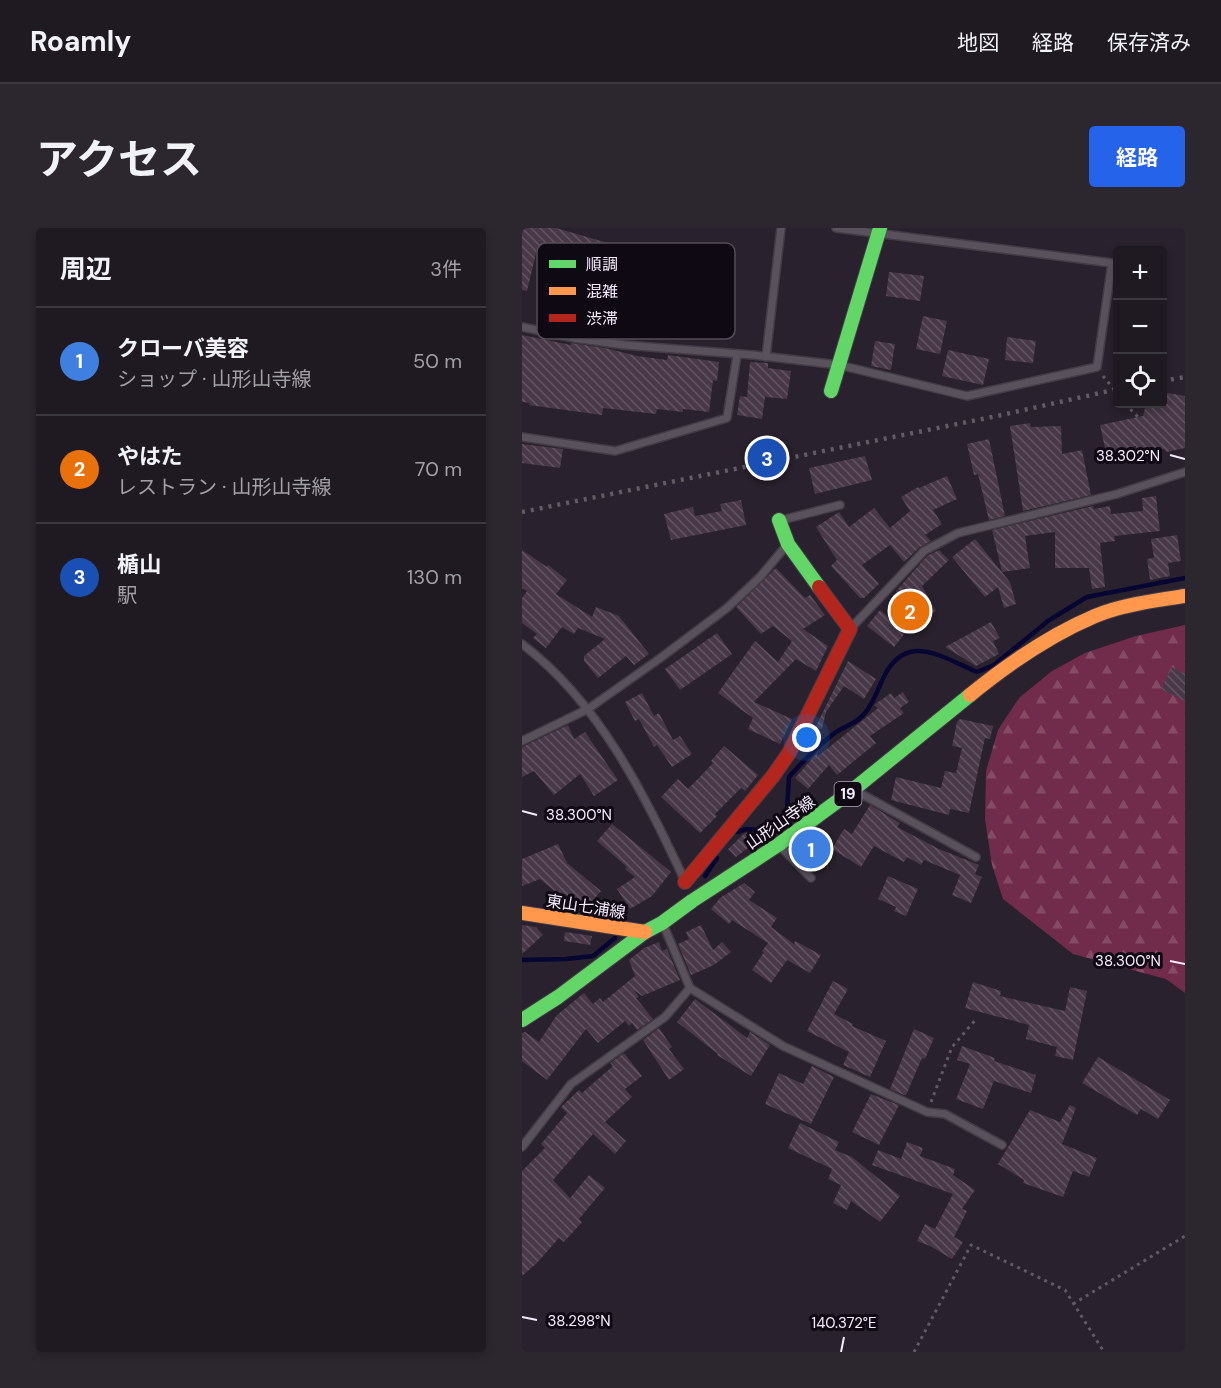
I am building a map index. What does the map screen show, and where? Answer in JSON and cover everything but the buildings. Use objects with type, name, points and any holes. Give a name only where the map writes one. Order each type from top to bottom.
[{"type":"main road","points":[[831,391],[879,231]]},
{"type":"main road","points":[[685,882],[773,776],[789,753],[850,628],[788,544],[779,520]]},
{"type":"main road","name":"山形山寺線","points":[[522,1020],[558,997],[645,932],[663,923],[854,789],[977,689],[1046,640],[1097,615],[1185,596]]},
{"type":"main road","name":"東山七浦線","points":[[522,913],[645,932]]},
{"type":"lane","points":[[766,357],[781,228]]},
{"type":"lane","points":[[581,339],[839,365],[967,396],[1096,367],[1112,263],[879,231],[836,228]]},
{"type":"lane","points":[[522,327],[537,330]]},
{"type":"lane","points":[[522,437],[615,451],[727,418],[736,355]]},
{"type":"lane","points":[[850,628],[924,551],[958,533],[1117,495],[1185,472]]},
{"type":"lane","points":[[779,520],[840,505]]},
{"type":"lane","points":[[522,741],[588,709],[659,659],[727,608],[760,577],[788,544]]},
{"type":"lane","points":[[522,644],[553,669],[588,709],[626,769],[664,838],[692,901]]},
{"type":"lane","points":[[854,789],[976,857]]},
{"type":"lane","points":[[778,844],[811,878]]},
{"type":"lane","points":[[663,923],[690,988],[783,1046],[927,1112],[945,1114],[1002,1145]]},
{"type":"lane","points":[[522,1147],[571,1084],[665,1017],[690,988]]},
{"type":"path","points":[[1096,367],[1113,388]]},
{"type":"path","points":[[1129,408],[1140,419]]},
{"type":"path","points":[[927,1112],[952,1047],[977,1018]]},
{"type":"path","points":[[1073,1304],[1185,1236]]},
{"type":"path","points":[[914,1352],[971,1245],[1065,1290],[1104,1352]]},
{"type":"green space","points":[[1185,625],[1185,993],[1166,979],[1073,954],[1003,899],[992,865],[985,819],[986,771],[998,730],[1019,698],[1052,671],[1085,653],[1136,636]]},
{"type":"waterway","points":[[737,832],[746,829],[769,831],[787,810],[789,777],[826,740],[864,715],[890,667],[900,657],[911,652],[923,651],[949,659],[977,672],[994,665],[1048,621],[1087,597],[1185,578]]},
{"type":"waterway","points":[[705,876],[717,858]]},
{"type":"waterway","points":[[522,960],[593,956],[615,938]]},
{"type":"railway","points":[[1167,380],[1185,377]]},
{"type":"railway","points":[[522,512],[997,416],[1113,390]]},
{"type":"traffic: fast","points":[[831,391],[880,228]]},
{"type":"traffic: fast","points":[[779,520],[788,544],[819,587]]},
{"type":"traffic: fast","points":[[522,1020],[558,997],[645,932],[778,845],[854,789],[970,695]]},
{"type":"traffic: slow","points":[[970,695],[1030,651],[1095,616],[1139,603],[1185,596]]},
{"type":"traffic: slow","points":[[522,913],[645,932]]},
{"type":"traffic: jam","points":[[685,882],[773,776],[789,753],[850,629],[819,587]]},
{"type":"place","name":"楯山","points":[[767,458]]},
{"type":"place","name":"やはた","points":[[910,611]]},
{"type":"place","name":"クローバ美容","points":[[811,849]]}]
